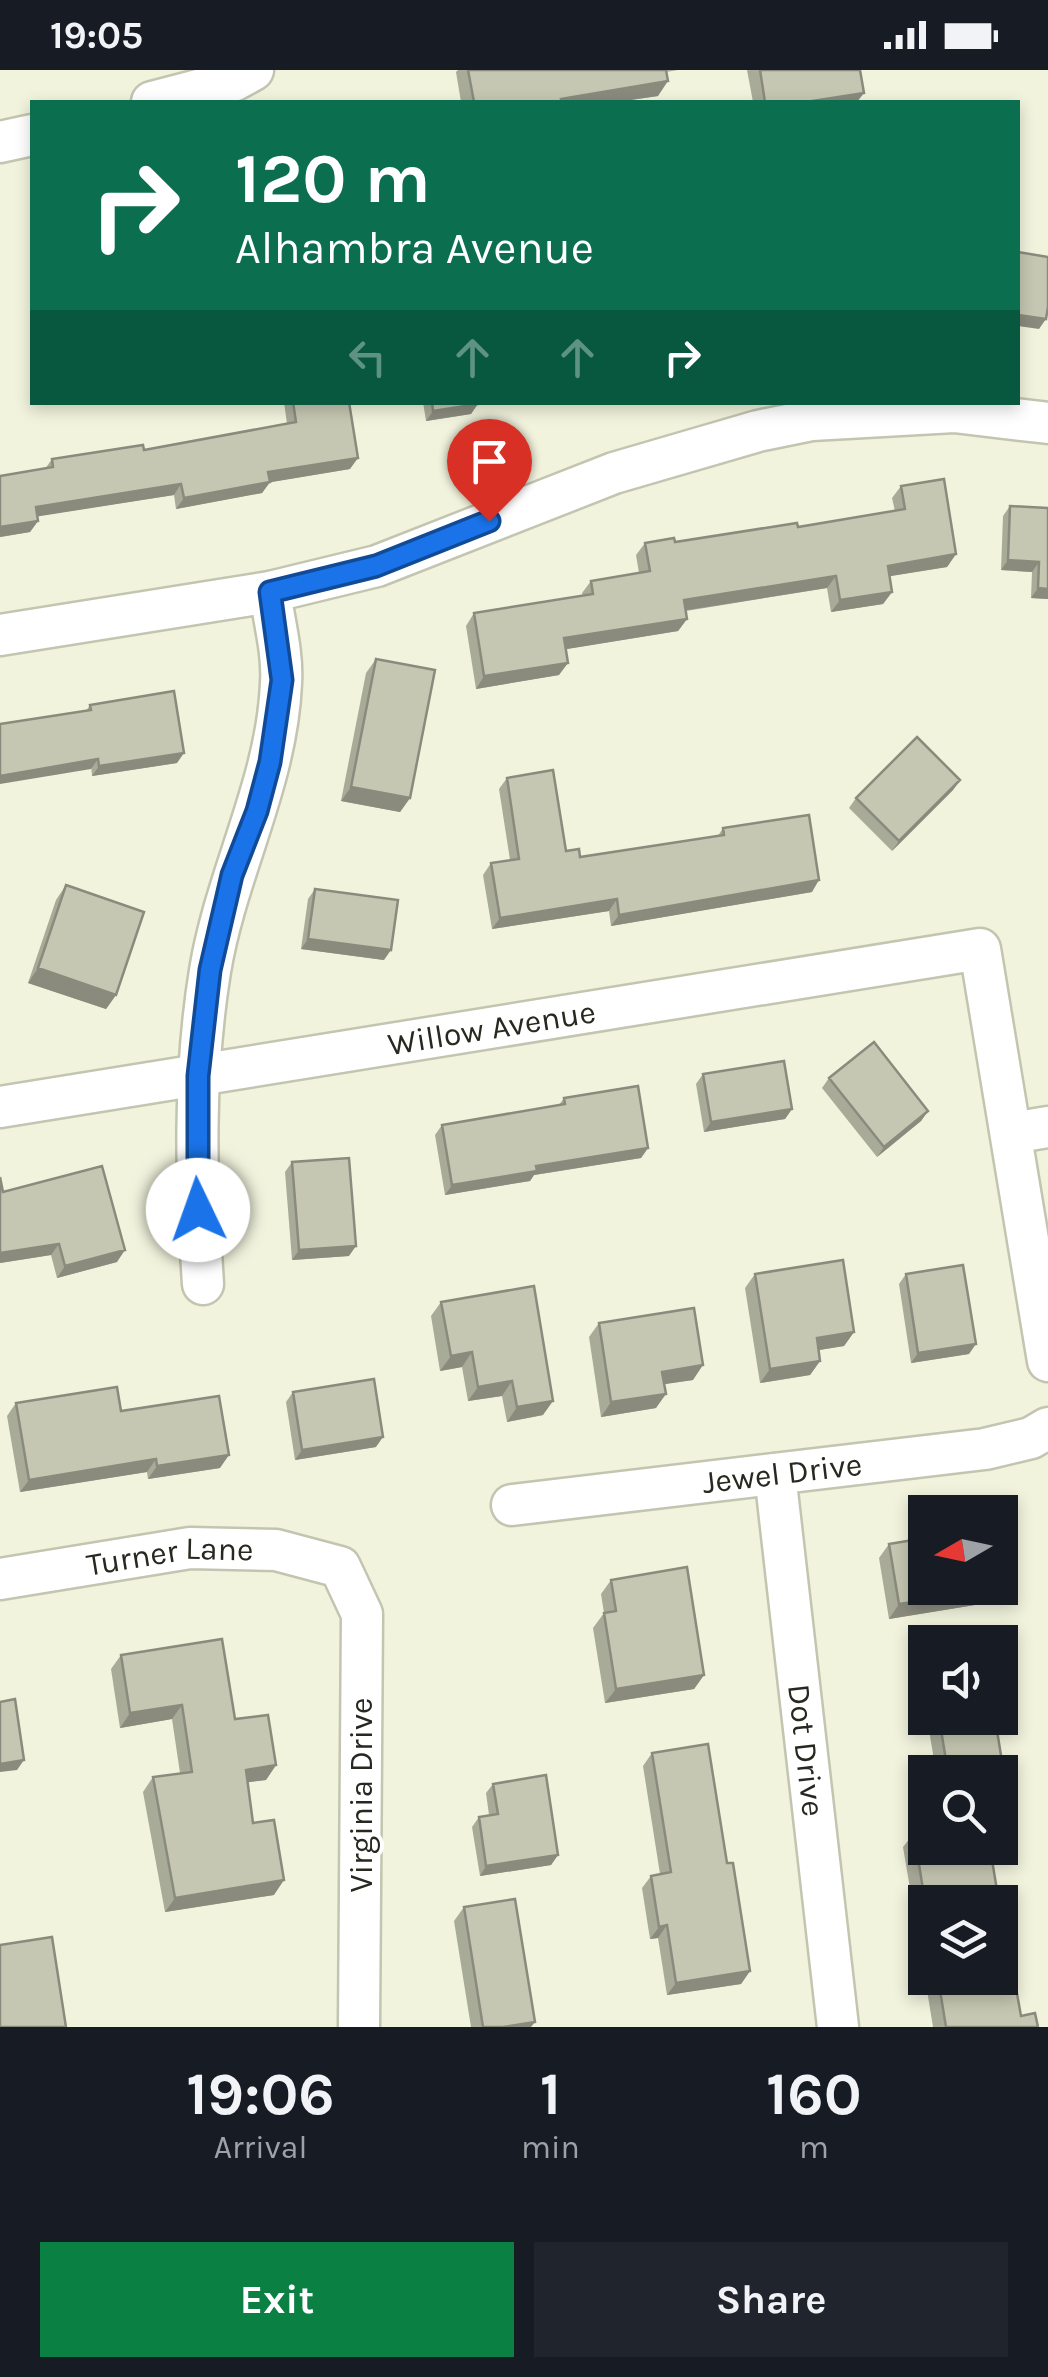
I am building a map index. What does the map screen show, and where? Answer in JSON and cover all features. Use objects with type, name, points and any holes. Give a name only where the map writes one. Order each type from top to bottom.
[{"type":"street","points":[[160,100],[233,81],[253,70]]},
{"type":"street","points":[[0,142],[30,135]]},
{"type":"street","points":[[0,635],[270,592],[376,566],[614,473],[758,431],[812,420],[954,412],[1048,424]]},
{"type":"street","points":[[203,1284],[196,1173],[198,1076],[210,970],[232,875],[257,811],[273,746],[282,680],[270,592]]},
{"type":"street","name":"Willow Avenue","points":[[0,1106],[980,950],[1030,1130]]},
{"type":"street","points":[[1030,1130],[1048,1361]]},
{"type":"street","name":"Jewel Drive","points":[[512,1505],[985,1449],[1031,1438],[1048,1428]]},
{"type":"street","name":"Dot Drive","points":[[775,1474],[838,2027]]},
{"type":"street","name":"Turner Lane","points":[[0,1579],[190,1548],[276,1550],[340,1567]]},
{"type":"street","name":"Virginia Drive","points":[[340,1567],[362,1614],[359,2027]]},
{"type":"building","points":[[468,70],[666,70],[668,81],[561,100],[474,100]]},
{"type":"building","points":[[760,70],[860,70],[864,93],[819,100],[765,100]]},
{"type":"building","points":[[1020,252],[1048,257],[1046,319],[1020,315]]},
{"type":"building","points":[[293,405],[349,405],[358,458],[268,472],[270,482],[184,498],[181,484],[36,507],[38,521],[0,527],[0,476],[53,467],[52,459],[143,445],[144,450],[296,422]]},
{"type":"building","points":[[432,405],[472,405],[433,411]]},
{"type":"building","points":[[944,479],[956,554],[888,566],[892,592],[840,600],[836,576],[684,600],[687,619],[564,638],[568,663],[484,676],[474,613],[593,594],[591,581],[650,571],[645,543],[797,523],[798,527],[905,509],[901,486]]},
{"type":"building","points":[[1010,506],[1048,508],[1048,589],[1038,588],[1039,562],[1008,560]]},
{"type":"building","points":[[376,659],[435,670],[410,798],[351,787]]},
{"type":"building","points":[[174,691],[184,753],[99,766],[98,759],[0,776],[0,724],[91,710],[90,705]]},
{"type":"building","points":[[917,737],[960,780],[899,841],[856,798]]},
{"type":"building","points":[[553,770],[566,851],[579,849],[580,857],[724,835],[723,828],[809,815],[819,880],[619,915],[617,899],[500,918],[491,863],[519,859],[507,778]]},
{"type":"building","points":[[66,885],[144,912],[116,995],[38,968]]},
{"type":"building","points":[[315,889],[398,900],[391,950],[308,939]]},
{"type":"building","points":[[874,1042],[928,1111],[884,1147],[829,1078]]},
{"type":"building","points":[[784,1061],[792,1109],[711,1122],[703,1074]]},
{"type":"building","points":[[638,1086],[648,1148],[536,1166],[537,1171],[452,1185],[442,1125],[565,1104],[564,1098]]},
{"type":"building","points":[[349,1158],[356,1246],[299,1250],[292,1162]]},
{"type":"building","points":[[102,1166],[125,1250],[65,1266],[59,1244],[0,1253],[0,1177],[3,1192]]},
{"type":"building","points":[[843,1260],[854,1332],[817,1338],[820,1361],[770,1369],[755,1274]]},
{"type":"building","points":[[963,1265],[976,1344],[918,1353],[906,1274]]},
{"type":"building","points":[[534,1286],[553,1401],[517,1407],[512,1381],[478,1387],[472,1352],[451,1356],[441,1302]]},
{"type":"building","points":[[694,1308],[703,1365],[662,1372],[666,1394],[611,1402],[599,1323]]},
{"type":"building","points":[[374,1379],[383,1437],[302,1450],[293,1392]]},
{"type":"building","points":[[117,1387],[121,1411],[219,1396],[229,1455],[157,1466],[156,1459],[29,1480],[16,1403]]},
{"type":"building","points":[[908,1541],[908,1603],[899,1604],[889,1544]]},
{"type":"building","points":[[687,1567],[704,1675],[616,1689],[604,1613],[616,1611],[611,1580]]},
{"type":"building","points":[[222,1639],[235,1719],[268,1715],[276,1765],[246,1770],[253,1823],[274,1820],[284,1880],[175,1898],[153,1777],[192,1772],[182,1705],[130,1713],[121,1655]]},
{"type":"building","points":[[15,1699],[24,1760],[0,1764],[0,1702]]},
{"type":"building","points":[[942,1735],[998,1735],[1001,1755],[945,1755]]},
{"type":"building","points":[[708,1744],[750,1971],[676,1983],[667,1925],[659,1927],[651,1876],[671,1872],[652,1753]]},
{"type":"building","points":[[546,1775],[558,1855],[486,1866],[479,1817],[498,1814],[493,1784]]},
{"type":"building","points":[[919,1865],[993,1865],[996,1885],[922,1885]]},
{"type":"building","points":[[515,1899],[535,2022],[483,2027],[464,1907]]},
{"type":"building","points":[[52,1937],[66,2027],[0,2027],[0,1945]]},
{"type":"building","points":[[941,1995],[1017,1995],[1021,2016],[1035,2013],[1038,2027],[946,2027]]},
{"type":"route","points":[[198,1210],[198,1076],[210,970],[232,875],[257,811],[270,762],[282,680],[270,592],[376,566],[489,521]]}]
